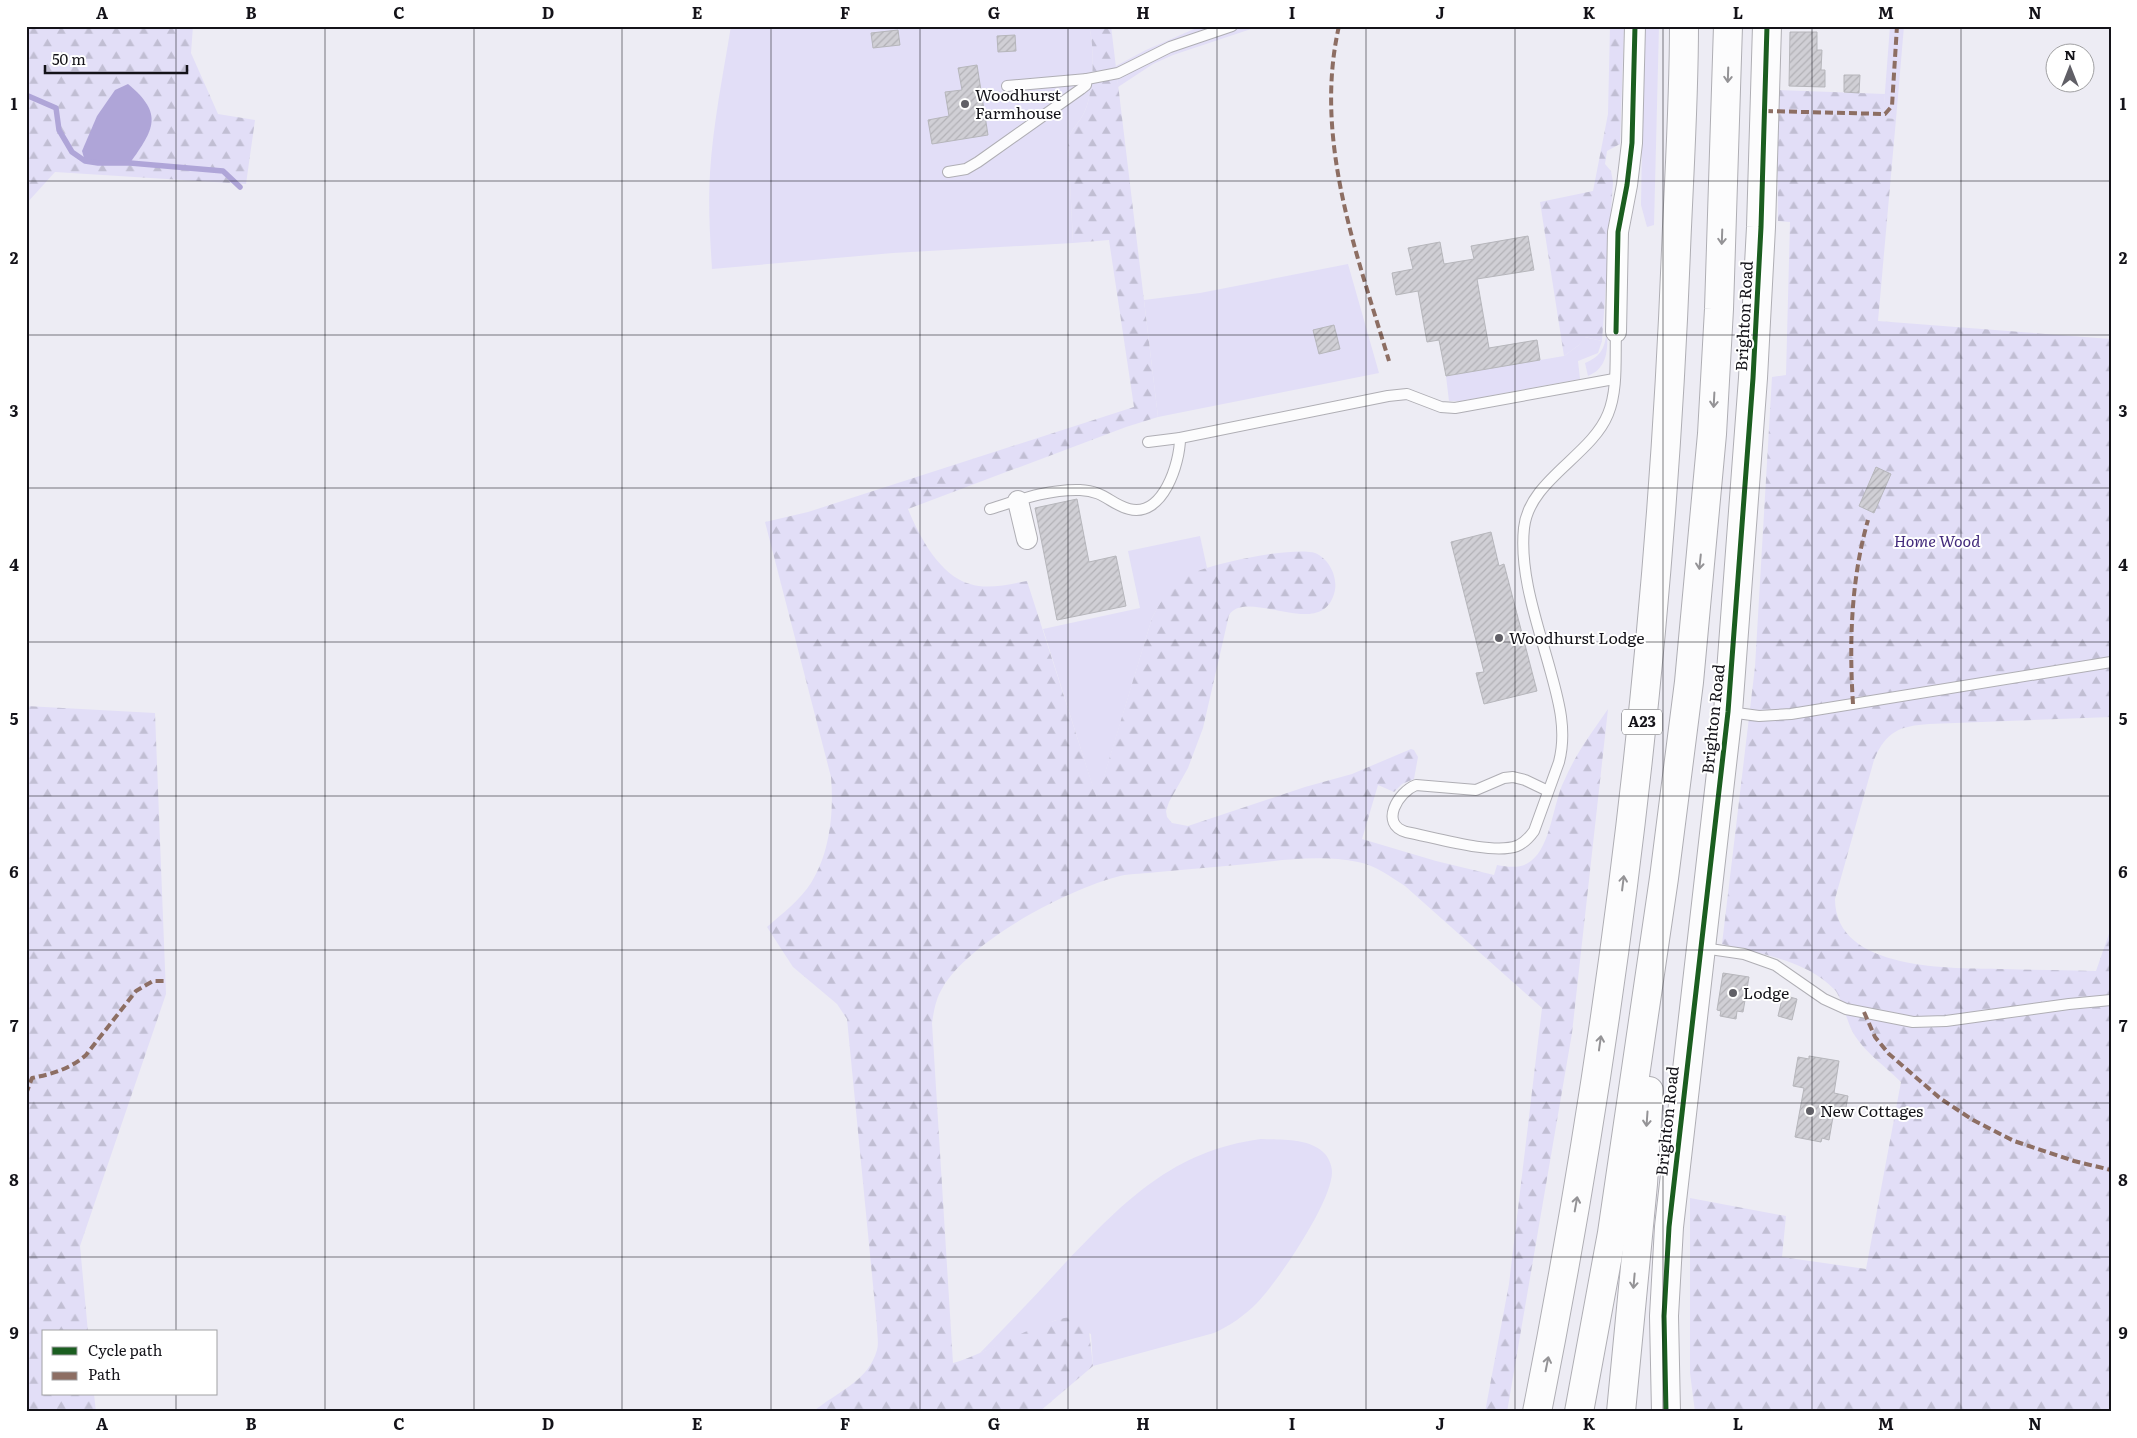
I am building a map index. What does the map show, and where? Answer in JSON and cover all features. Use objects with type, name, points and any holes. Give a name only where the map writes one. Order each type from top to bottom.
[{"type":"main road","name":"A23","points":[[1537,1412],[1578,1194],[1617,934],[1647,681],[1658,556],[1674,317],[1684,26]]},
{"type":"main road","name":"A23","points":[[1579,1412],[1612,1233],[1664,878],[1689,682],[1712,434],[1719,309],[1728,26]]},
{"type":"main road","name":"Brighton Road","points":[[1666,1412],[1664,1316],[1668,1227],[1699,947],[1728,712],[1753,378],[1762,218],[1767,26]]},
{"type":"main road","points":[[1621,1412],[1643,1184],[1664,878]]},
{"type":"street","points":[[1616,332],[1618,232],[1632,143],[1635,26]]},
{"type":"street","points":[[1018,501],[1026,539]]},
{"type":"lane","points":[[1007,86],[1087,79],[1118,73],[1170,47],[1232,26]]},
{"type":"lane","points":[[948,172],[966,169],[978,162],[1081,89],[1086,85],[1087,79]]},
{"type":"lane","points":[[1548,791],[1525,780],[1513,777],[1504,778],[1476,790],[1416,785],[1408,789],[1400,798],[1392,815],[1392,822],[1397,828],[1406,832],[1487,848],[1511,847],[1522,843],[1530,836],[1548,791],[1562,752],[1562,721],[1525,573],[1526,517],[1545,486],[1592,439],[1608,415],[1612,400],[1616,332]]},
{"type":"lane","points":[[1148,442],[1180,438],[1388,396],[1407,394],[1441,407],[1455,408],[1614,379]]},
{"type":"lane","points":[[990,510],[1049,493],[1079,490],[1102,494],[1130,510],[1147,508],[1160,497],[1171,478],[1179,457],[1180,438]]},
{"type":"lane","points":[[1728,712],[1759,716],[1791,714],[2111,662]]},
{"type":"lane","points":[[1699,947],[1734,952],[1775,965],[1824,999],[1846,1009],[1913,1022],[1946,1021],[2111,1000]]},
{"type":"green space","points":[[26,26],[193,26],[191,53],[218,114],[255,120],[246,184],[55,172],[26,204]]},
{"type":"green space","points":[[731,26],[1089,26],[1093,58],[1090,94],[1084,113],[1068,140],[1073,243],[893,253],[712,269],[709,209],[711,155]]},
{"type":"green space","points":[[1089,26],[1111,26],[1158,417],[1126,427],[908,509],[918,531],[932,554],[949,573],[959,580],[977,586],[999,586],[1027,581],[1097,799],[1152,618],[1170,590],[1185,577],[1195,572],[1229,562],[1270,554],[1304,551],[1315,553],[1325,560],[1332,570],[1335,582],[1334,594],[1326,607],[1314,613],[1299,614],[1266,608],[1238,608],[1229,615],[1203,728],[1188,768],[1166,811],[1167,817],[1172,823],[1188,826],[1305,787],[1352,774],[1411,749],[1414,750],[1418,757],[1414,779],[1402,784],[1394,792],[1378,785],[1362,839],[1436,861],[1494,875],[1497,865],[1510,867],[1527,864],[1538,854],[1547,835],[1560,790],[1568,771],[1608,709],[1572,1033],[1507,1412],[1485,1412],[1509,1284],[1542,1008],[1405,886],[1377,869],[1364,864],[1343,860],[1313,858],[1120,876],[1074,892],[1022,919],[975,952],[957,969],[939,995],[932,1023],[953,1363],[1054,1321],[1070,1317],[1084,1317],[1088,1323],[1093,1366],[1039,1412],[813,1412],[859,1378],[873,1361],[877,1350],[878,1338],[847,1019],[837,1004],[793,967],[767,927],[802,895],[811,883],[823,859],[831,818],[832,790],[831,777],[765,522],[808,512],[1134,407],[1109,240],[1073,243],[1068,140],[1084,113],[1090,94],[1093,58]]},
{"type":"green space","points":[[1201,26],[1260,26],[1173,55],[1153,64],[1118,87],[1116,66],[1146,50]]},
{"type":"green space","points":[[1610,26],[1624,26],[1620,144],[1607,151],[1605,164],[1611,171],[1613,182],[1602,341],[1585,337],[1579,345],[1564,356],[1540,202],[1593,191],[1608,114]]},
{"type":"green space","points":[[1644,26],[1659,26],[1654,225],[1647,227],[1641,205]]},
{"type":"green space","points":[[1890,26],[1904,26],[1896,119],[1883,118]]},
{"type":"green space","name":"Home Wood","points":[[1777,90],[1885,94],[1883,118],[1896,119],[1878,321],[2111,339],[2111,717],[1929,724],[1910,726],[1895,732],[1884,742],[1874,760],[1835,899],[1840,923],[1854,941],[1875,953],[1900,961],[1928,966],[2096,971],[2111,928],[2111,1412],[1695,1412],[1690,1373],[1690,1198],[1786,1216],[1782,1257],[1866,1269],[1901,1082],[1860,1043],[1852,1031],[1838,994],[1824,980],[1797,965],[1767,955],[1722,944],[1755,667],[1772,377],[1786,375],[1790,222],[1778,221]]},
{"type":"green space","points":[[1348,264],[1379,373],[1158,417],[1144,300],[1200,293]]},
{"type":"green space","points":[[1607,330],[1607,351],[1603,363],[1595,373],[1588,376],[1585,363],[1602,350]]},
{"type":"green space","points":[[1584,337],[1602,341],[1598,353],[1578,361],[1580,379],[1461,401],[1449,401],[1446,376],[1564,356],[1579,345]]},
{"type":"green space","points":[[1200,536],[1207,568],[1197,571],[1174,587],[1162,601],[1152,618],[1097,800],[1043,629],[1140,608],[1128,551]]},
{"type":"green space","points":[[26,706],[155,713],[166,994],[80,1246],[88,1330],[42,1330],[42,1396],[94,1396],[96,1412],[26,1412]]},
{"type":"green space","points":[[1261,1139],[1302,1142],[1317,1147],[1328,1158],[1332,1172],[1330,1185],[1314,1221],[1290,1260],[1257,1303],[1242,1316],[1214,1333],[1093,1366],[1091,1334],[1056,1320],[980,1353],[1109,1219],[1152,1182],[1176,1167],[1201,1155],[1229,1145]]},
{"type":"shaded area","points":[[128,84],[147,104],[151,113],[152,122],[145,141],[130,163],[85,161],[82,151],[97,116],[115,90]]},
{"type":"building","points":[[898,30],[900,45],[873,48],[871,33]]},
{"type":"building","points":[[1790,32],[1817,32],[1817,50],[1822,50],[1821,70],[1825,70],[1825,87],[1789,86]]},
{"type":"building","points":[[1015,35],[1016,51],[998,52],[997,36]]},
{"type":"building","name":"Woodhurst Farmhouse","points":[[977,65],[988,135],[932,144],[928,120],[949,116],[945,92],[962,90],[958,68]]},
{"type":"building","points":[[1844,75],[1860,75],[1859,93],[1844,92]]},
{"type":"building","points":[[1528,236],[1534,270],[1477,279],[1489,348],[1537,340],[1540,360],[1446,376],[1439,340],[1427,342],[1418,291],[1396,295],[1392,273],[1413,269],[1408,248],[1440,242],[1444,264],[1474,259],[1471,246]]},
{"type":"building","points":[[1334,325],[1340,349],[1319,354],[1313,330]]},
{"type":"building","points":[[1876,467],[1891,474],[1874,513],[1859,506]]},
{"type":"building","points":[[1077,499],[1089,562],[1116,556],[1126,606],[1057,620],[1035,508]]},
{"type":"building","name":"Woodhurst Lodge","points":[[1491,532],[1499,566],[1504,564],[1537,691],[1484,704],[1476,673],[1484,672],[1451,542]]},
{"type":"building","name":"Lodge","points":[[1723,973],[1749,977],[1743,1012],[1737,1011],[1736,1019],[1720,1016],[1721,1011],[1717,1010]]},
{"type":"building","points":[[1783,995],[1797,999],[1792,1020],[1778,1016]]},
{"type":"building","points":[[1809,1056],[1839,1061],[1834,1093],[1848,1096],[1845,1113],[1834,1111],[1829,1140],[1822,1138],[1821,1142],[1795,1137],[1804,1088],[1793,1086],[1798,1057],[1809,1059]]},
{"type":"waterway","points":[[26,95],[56,108],[59,130],[72,152],[85,161],[223,171],[240,187]]},
{"type":"marked path","points":[[1339,26],[1332,69],[1331,111],[1335,154],[1352,238],[1389,361]]},
{"type":"marked path","points":[[1765,111],[1885,114],[1892,106],[1897,26]]},
{"type":"marked path","points":[[1853,704],[1851,658],[1853,611],[1858,565],[1868,520]]},
{"type":"marked path","points":[[26,1094],[32,1078],[60,1070],[74,1064],[86,1055],[136,991],[153,981],[166,981]]},
{"type":"marked path","points":[[1864,1012],[1875,1037],[1889,1054],[1941,1099],[1973,1120],[2014,1141],[2074,1161],[2111,1170]]},
{"type":"cycle path","points":[[1616,332],[1618,232],[1627,185],[1632,143],[1635,26]]},
{"type":"cycle path","points":[[1666,1412],[1664,1316],[1669,1227],[1728,712],[1753,378],[1761,227],[1767,26]]},
{"type":"place","name":"Woodhurst Farmhouse","points":[[965,104]]},
{"type":"place","name":"Woodhurst Lodge","points":[[1499,638]]},
{"type":"place","name":"Lodge","points":[[1733,993]]},
{"type":"place","name":"New Cottages","points":[[1810,1111]]}]
